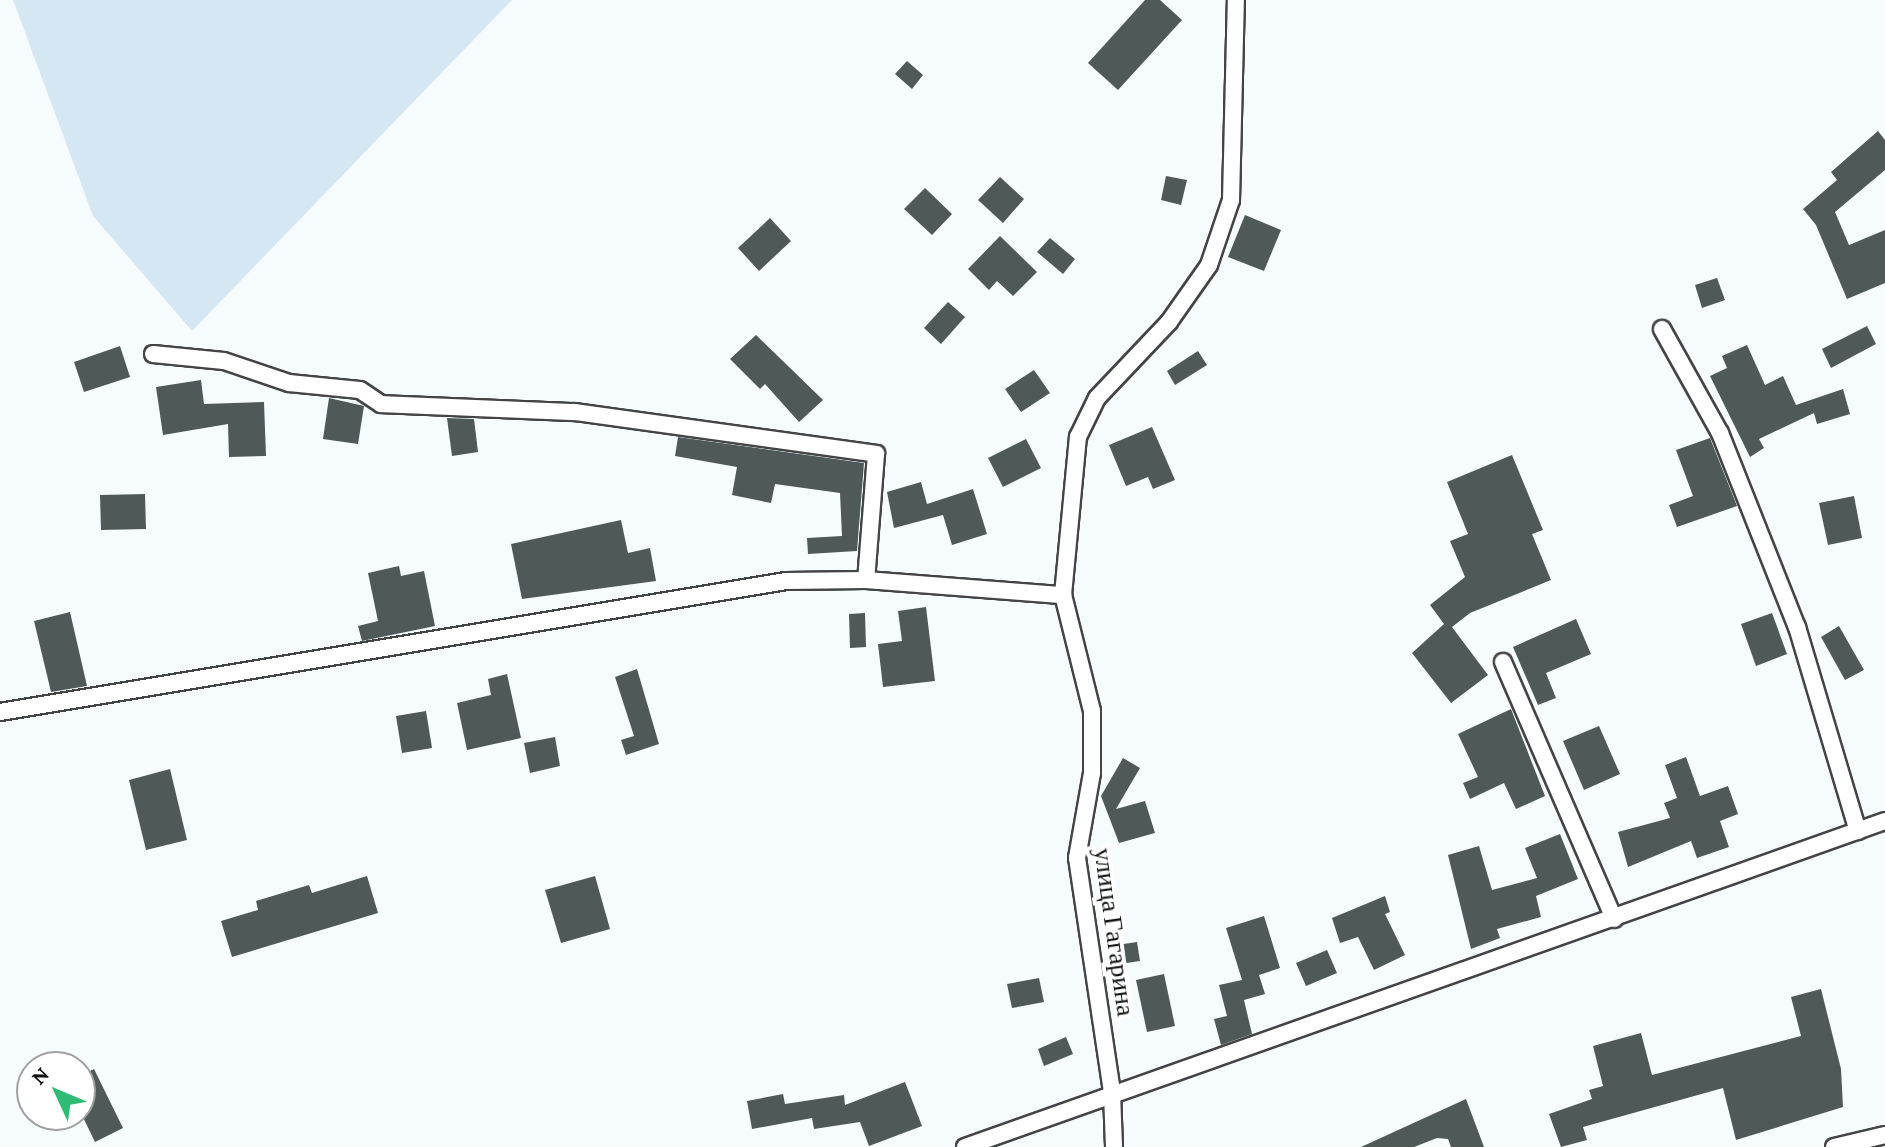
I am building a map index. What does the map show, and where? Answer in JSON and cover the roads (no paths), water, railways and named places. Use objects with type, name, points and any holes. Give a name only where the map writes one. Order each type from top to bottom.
[{"type":"street","name":"улица Гагарина","points":[[1114,1147],[1112,1092],[1077,858],[1092,773],[1092,711],[1063,595],[1078,437],[1097,398],[1169,322],[1213,252],[1231,200],[1236,0]]},
{"type":"street","points":[[1662,329],[1720,433],[1797,627],[1858,831]]},
{"type":"street","points":[[153,354],[224,361],[289,383],[360,390],[381,404],[575,412],[876,454],[866,580]]},
{"type":"street","points":[[0,712],[786,581],[866,580],[1063,595]]},
{"type":"street","points":[[1503,662],[1614,919]]},
{"type":"street","points":[[965,1147],[1112,1092],[1614,919],[1885,821]]},
{"type":"street","points":[[1834,1147],[1885,1135]]}]
